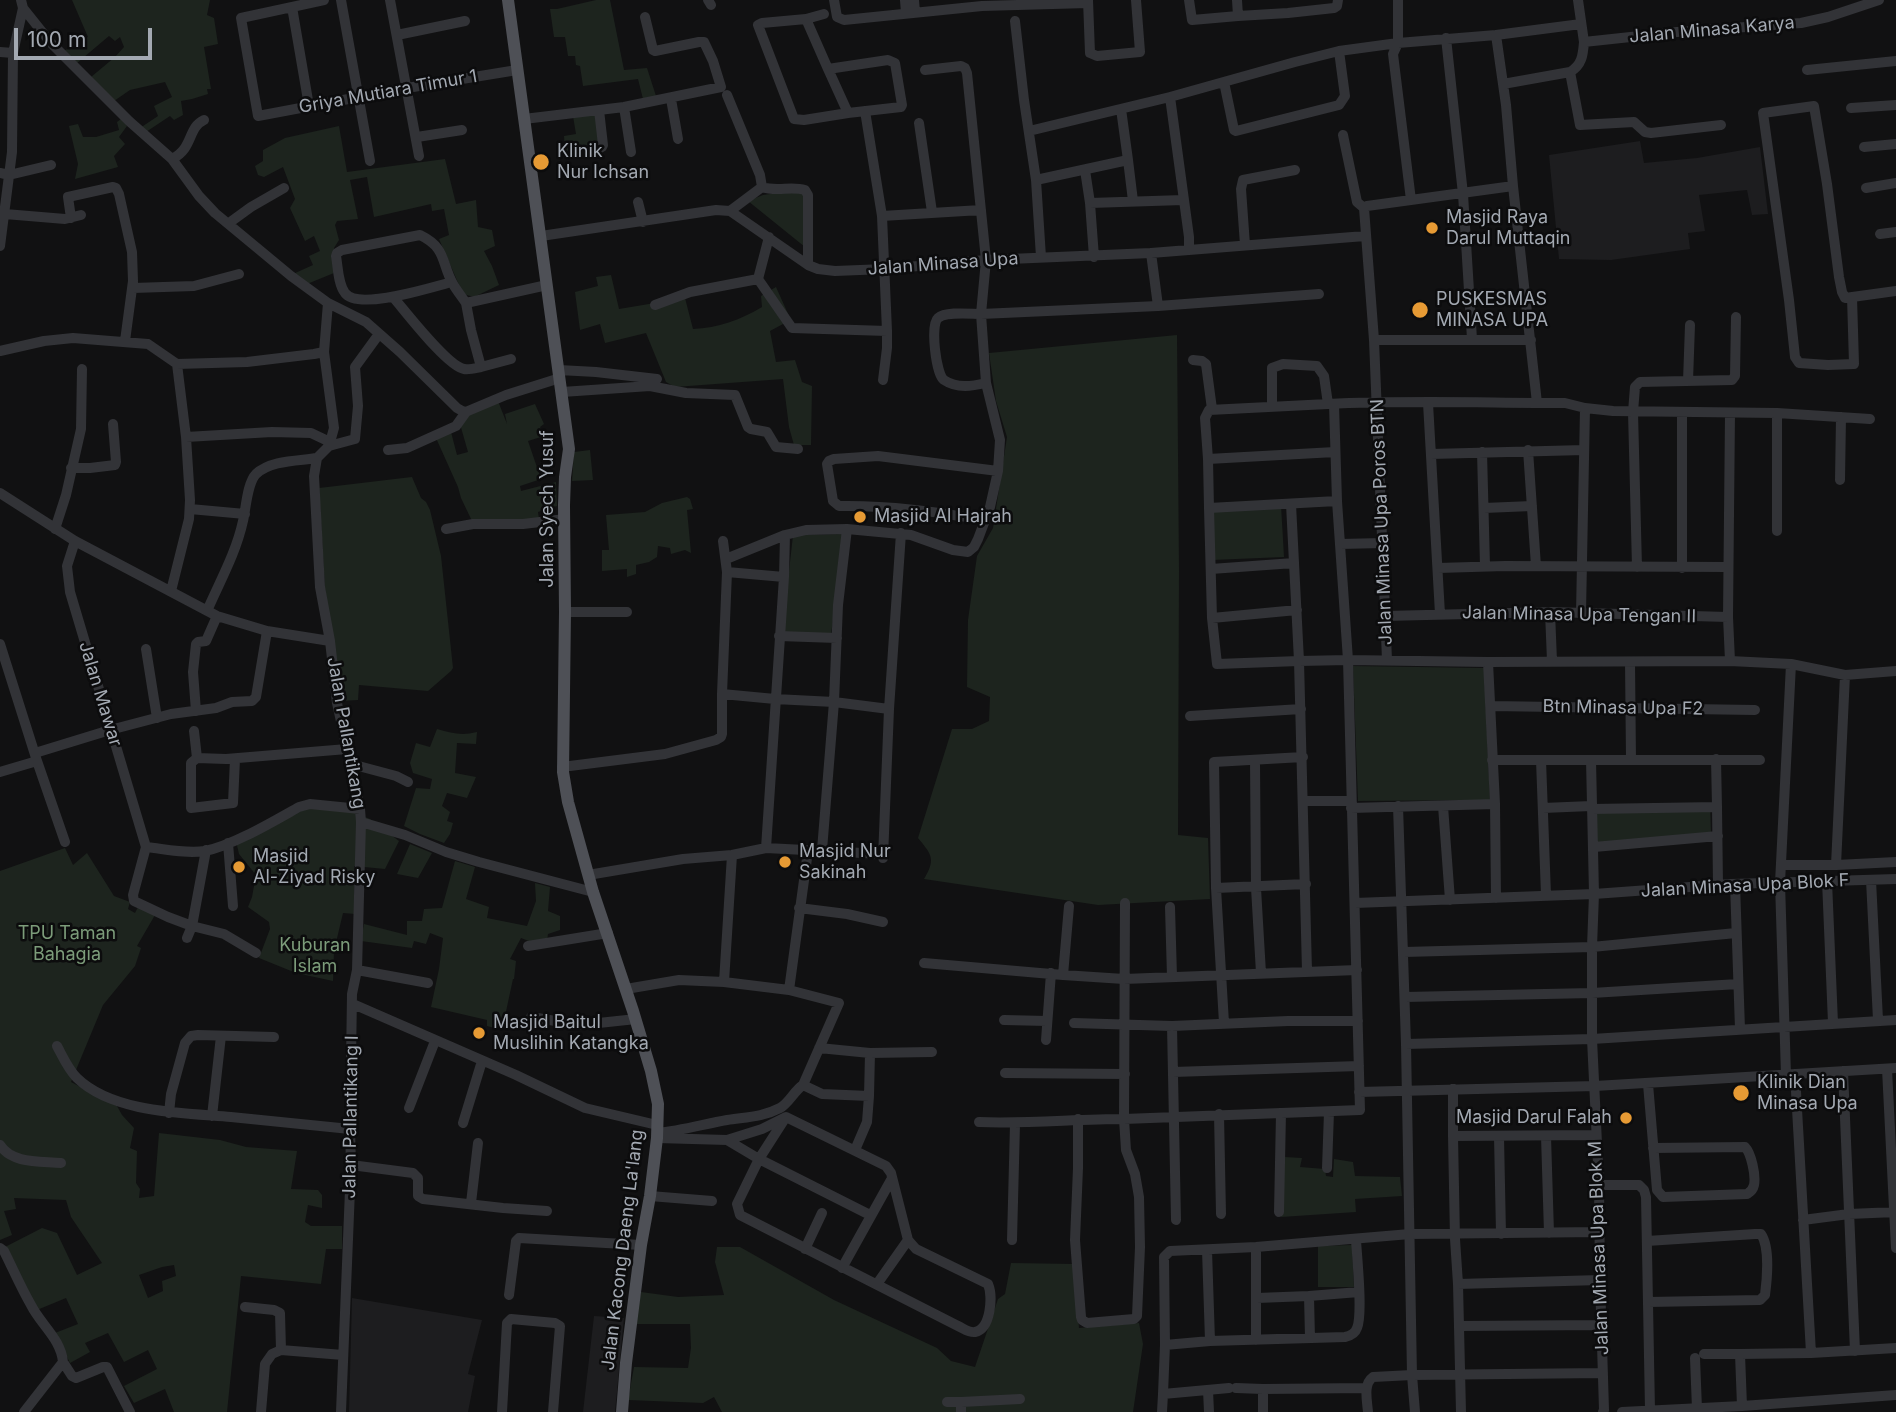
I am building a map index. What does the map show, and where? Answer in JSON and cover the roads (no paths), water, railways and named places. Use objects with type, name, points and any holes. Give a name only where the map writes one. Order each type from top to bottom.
[{"type":"main road","name":"Jalan Syech Yusuf","points":[[508,0],[569,449],[565,480],[562,767],[568,802],[593,892]]},
{"type":"main road","name":"Jalan Kacong Daeng La'lang","points":[[593,892],[651,1071],[658,1104],[650,1196],[641,1245],[622,1412]]},
{"type":"street","points":[[309,106],[292,8],[324,0]]},
{"type":"street","points":[[341,0],[370,161]]},
{"type":"street","points":[[390,0],[419,156]]},
{"type":"street","points":[[834,0],[837,16],[844,20],[982,3],[1088,1],[1090,53],[1097,56],[1140,52],[1136,0]]},
{"type":"street","points":[[905,0],[911,12]]},
{"type":"street","points":[[911,12],[914,0]]},
{"type":"street","points":[[1189,0],[1192,20],[1334,8],[1338,0]]},
{"type":"street","points":[[1237,0],[1238,16]]},
{"type":"street","points":[[1288,0],[1289,13]]},
{"type":"street","points":[[1398,0],[1398,43],[1393,54],[1411,200]]},
{"type":"street","points":[[1503,84],[1570,72],[1576,68],[1581,62],[1584,42],[1578,0]]},
{"type":"street","name":"Jalan Minasa Karya","points":[[1584,42],[1801,23],[1879,0]]},
{"type":"street","points":[[0,246],[5,214],[5,174],[13,139],[13,53],[22,4]]},
{"type":"street","points":[[22,4],[51,43],[129,121],[172,159],[206,203],[291,276],[328,303],[366,322],[457,408],[466,412]]},
{"type":"street","name":"Griya Mutiara Timur 1","points":[[292,8],[241,18],[258,116],[517,70]]},
{"type":"street","points":[[824,14],[758,25],[794,119],[804,120],[901,107],[895,63],[888,60],[828,69]]},
{"type":"street","points":[[524,119],[624,107],[721,88],[704,42],[655,51],[645,17]]},
{"type":"street","points":[[806,19],[848,113]]},
{"type":"street","points":[[397,35],[465,21]]},
{"type":"street","points":[[1015,21],[1036,180],[1041,257]]},
{"type":"street","points":[[1029,131],[1170,97],[1339,51],[1581,24]]},
{"type":"street","points":[[1496,35],[1537,403]]},
{"type":"street","points":[[1446,38],[1463,194],[1472,339]]},
{"type":"street","points":[[1224,82],[1236,131],[1339,105],[1345,96],[1339,51]]},
{"type":"street","points":[[0,52],[13,53]]},
{"type":"street","points":[[1807,70],[1896,62]]},
{"type":"street","points":[[726,559],[785,535],[806,530],[847,529],[901,533],[967,552],[974,547],[985,520],[998,471],[1000,440],[986,383],[981,314],[986,260],[965,68],[961,66],[925,70]]},
{"type":"street","points":[[1570,72],[1580,125],[1634,122],[1645,132],[1651,133],[1721,125]]},
{"type":"street","points":[[727,95],[760,175],[762,187]]},
{"type":"street","points":[[1170,97],[1189,250]]},
{"type":"street","points":[[671,99],[678,139]]},
{"type":"street","points":[[1852,108],[1896,105]]},
{"type":"street","points":[[1848,297],[1854,364],[1801,364],[1796,361],[1763,113],[1814,106],[1842,292],[1848,297],[1896,290]]},
{"type":"street","points":[[624,107],[631,152]]},
{"type":"street","points":[[1121,109],[1133,201]]},
{"type":"street","points":[[593,152],[603,145],[599,110]]},
{"type":"street","points":[[865,111],[882,216],[887,331],[883,380]]},
{"type":"street","points":[[172,159],[185,150],[195,127],[204,120]]},
{"type":"street","points":[[919,123],[932,212]]},
{"type":"street","points":[[416,137],[462,130]]},
{"type":"street","name":"Jalan Minasa Upa Poros BTN","points":[[1212,618],[1217,664],[1387,660],[1374,340],[1364,208],[1357,202],[1343,135]]},
{"type":"street","points":[[1864,147],[1896,144]]},
{"type":"street","points":[[1036,180],[1128,160]]},
{"type":"street","points":[[5,174],[51,165]]},
{"type":"street","points":[[1085,170],[1094,257]]},
{"type":"street","points":[[1245,245],[1241,189],[1243,180],[1295,170]]},
{"type":"street","points":[[1866,188],[1896,183]]},
{"type":"street","points":[[1364,208],[1513,186]]},
{"type":"street","points":[[541,236],[716,210],[730,211],[762,187],[775,190],[800,188],[808,195],[808,265]]},
{"type":"street","points":[[5,214],[76,217],[68,197],[116,188],[132,252],[133,288],[125,341]]},
{"type":"street","points":[[229,223],[284,188]]},
{"type":"street","points":[[1090,203],[1184,200]]},
{"type":"street","points":[[638,202],[643,222]]},
{"type":"street","points":[[882,216],[981,210]]},
{"type":"street","name":"Jalan Minasa Upa","points":[[730,211],[808,265],[835,271],[1041,257],[1094,257],[1365,236]]},
{"type":"street","points":[[1880,234],[1896,232]]},
{"type":"street","points":[[452,282],[393,297],[361,300],[347,296],[342,287],[337,253],[420,235],[428,239],[440,251],[452,282],[466,303],[481,367]]},
{"type":"street","points":[[769,237],[758,279],[792,328],[887,331]]},
{"type":"street","points":[[1151,253],[1158,306]]},
{"type":"street","points":[[133,288],[194,286],[239,274]]},
{"type":"street","points":[[655,305],[690,292],[758,279]]},
{"type":"street","points":[[466,303],[547,285]]},
{"type":"street","points":[[986,383],[966,387],[940,377],[934,328],[939,317],[962,313],[1158,306],[1319,294]]},
{"type":"street","points":[[393,297],[454,364],[464,369],[511,359]]},
{"type":"street","points":[[328,303],[324,352],[334,422],[329,444],[317,458],[314,476],[320,587],[330,641]]},
{"type":"street","points":[[1637,567],[1633,412],[1635,389],[1638,383],[1728,381],[1734,378],[1736,317]]},
{"type":"street","points":[[1688,381],[1690,325]]},
{"type":"street","points":[[186,437],[272,432],[311,433],[329,444],[355,439],[358,406],[355,367],[379,334]]},
{"type":"street","points":[[0,351],[44,341],[73,338],[125,341],[153,346],[177,364],[247,362],[324,352]]},
{"type":"street","points":[[1374,340],[1531,340]]},
{"type":"street","points":[[1193,360],[1202,360],[1206,364],[1212,409]]},
{"type":"street","points":[[171,591],[184,545],[190,509],[186,437],[177,364]]},
{"type":"street","points":[[979,1122],[1015,1124],[1077,1119],[1360,1111],[1348,660],[1331,404],[1324,376],[1318,366],[1283,364],[1271,369],[1272,406]]},
{"type":"street","points":[[55,528],[66,495],[81,429],[82,369]]},
{"type":"street","points":[[388,450],[407,448],[456,426],[466,412],[560,374],[596,372],[657,379]]},
{"type":"street","points":[[562,392],[650,386],[686,393],[730,394],[735,396],[748,427],[767,432],[776,447],[798,449]]},
{"type":"street","points":[[1297,610],[1212,618],[1205,418],[1207,412],[1212,409],[1377,401],[1537,403],[1574,404],[1585,408],[1633,412],[1777,413],[1870,419]]},
{"type":"street","points":[[1427,403],[1440,614]]},
{"type":"street","points":[[1581,613],[1585,408]]},
{"type":"street","points":[[1682,412],[1682,568]]},
{"type":"street","points":[[1730,413],[1730,661]]},
{"type":"street","points":[[1777,413],[1777,531]]},
{"type":"street","points":[[1840,480],[1841,417]]},
{"type":"street","points":[[71,468],[115,465],[113,424]]},
{"type":"street","points":[[1528,450],[1536,566]]},
{"type":"street","points":[[1431,454],[1584,450]]},
{"type":"street","points":[[1208,459],[1335,452]]},
{"type":"street","points":[[1482,452],[1485,566]]},
{"type":"street","points":[[985,520],[926,510],[839,506],[833,501],[827,468],[829,461],[834,459],[878,456],[998,471]]},
{"type":"street","points":[[196,711],[193,672],[196,644],[206,641],[212,614],[245,514],[250,484],[255,475],[276,464],[317,458]]},
{"type":"street","name":"Jalan Pallantikang","points":[[0,493],[75,541],[212,614],[267,631],[330,641],[337,703],[361,822],[479,862],[593,892]]},
{"type":"street","points":[[1209,508],[1337,501]]},
{"type":"street","points":[[1291,504],[1303,757],[1307,971]]},
{"type":"street","points":[[1484,508],[1532,506]]},
{"type":"street","points":[[190,509],[245,514]]},
{"type":"street","points":[[446,529],[476,523],[523,524],[565,519]]},
{"type":"street","points":[[822,850],[834,702],[838,605],[847,529]]},
{"type":"street","points":[[589,876],[766,848],[882,856],[901,533]]},
{"type":"street","points":[[766,848],[785,535]]},
{"type":"street","name":"Jalan Mawar","points":[[75,541],[67,566],[70,592],[146,847]]},
{"type":"street","points":[[562,767],[665,754],[721,737],[727,572],[723,541]]},
{"type":"street","points":[[1340,544],[1383,543]]},
{"type":"street","points":[[1211,569],[1294,563]]},
{"type":"street","points":[[1438,568],[1728,567]]},
{"type":"street","points":[[727,572],[784,578]]},
{"type":"street","points":[[565,612],[627,612]]},
{"type":"street","points":[[1550,612],[1552,662]]},
{"type":"street","name":"Jalan Minasa Upa Tengan II","points":[[1385,616],[1550,612],[1728,617]]},
{"type":"street","points":[[0,772],[110,730],[171,714],[254,700],[267,631]]},
{"type":"street","points":[[779,636],[837,638]]},
{"type":"street","points":[[0,644],[65,842]]},
{"type":"street","points":[[146,649],[157,718]]},
{"type":"street","points":[[1387,660],[1730,661],[1791,664],[1845,675],[1896,671]]},
{"type":"street","points":[[1488,662],[1495,804],[1496,898]]},
{"type":"street","points":[[1630,662],[1631,760]]},
{"type":"street","points":[[1791,664],[1780,883],[1784,1026],[1811,1353]]},
{"type":"street","points":[[1836,865],[1845,675]]},
{"type":"street","points":[[722,694],[889,709]]},
{"type":"street","name":"Btn Minasa Upa F2","points":[[1491,706],[1755,710]]},
{"type":"street","points":[[1190,716],[1301,709]]},
{"type":"street","points":[[194,731],[197,758]]},
{"type":"street","points":[[235,759],[233,803],[191,808],[191,763],[197,758],[235,759],[347,749]]},
{"type":"street","points":[[1224,1023],[1216,888],[1214,762],[1303,757]]},
{"type":"street","points":[[1716,759],[1718,885]]},
{"type":"street","points":[[1492,760],[1759,760]]},
{"type":"street","points":[[1541,760],[1546,895]]},
{"type":"street","points":[[1591,760],[1594,847],[1592,1039],[1595,1086]]},
{"type":"street","points":[[1255,761],[1256,888],[1261,973]]},
{"type":"street","points":[[351,764],[396,776],[408,782]]},
{"type":"street","points":[[1303,801],[1398,806],[1495,804]]},
{"type":"street","points":[[256,953],[224,934],[167,917],[134,901],[133,895],[146,847],[206,850],[228,843],[304,805],[360,809]]},
{"type":"street","points":[[1398,806],[1415,1412]]},
{"type":"street","points":[[1443,806],[1450,900]]},
{"type":"street","points":[[1543,808],[1717,807]]},
{"type":"street","name":"Jalan Pallantikang I","points":[[341,1412],[351,1165],[352,994],[356,970],[361,822]]},
{"type":"street","points":[[1594,847],[1717,836]]},
{"type":"street","points":[[228,843],[233,906]]},
{"type":"street","points":[[187,938],[192,926],[206,850]]},
{"type":"street","points":[[789,990],[808,851]]},
{"type":"street","points":[[724,982],[732,855]]},
{"type":"street","points":[[1781,865],[1896,862]]},
{"type":"street","name":"Jalan Minasa Upa Blok F","points":[[1355,903],[1594,894],[1735,884],[1896,879]]},
{"type":"street","points":[[1871,880],[1878,1020]]},
{"type":"street","points":[[1827,881],[1833,1023]]},
{"type":"street","points":[[1216,888],[1306,884]]},
{"type":"street","points":[[1735,884],[1740,1029]]},
{"type":"street","points":[[1077,1119],[1075,1240],[1081,1317],[1083,1322],[1089,1323],[1134,1319],[1137,1316],[1140,1247],[1139,1197],[1135,1174],[1126,1150],[1124,1119],[1125,904]]},
{"type":"street","points":[[1063,975],[1069,906]]},
{"type":"street","points":[[1170,906],[1172,976]]},
{"type":"street","points":[[799,908],[883,922]]},
{"type":"street","points":[[527,946],[608,933]]},
{"type":"street","points":[[1404,952],[1591,947],[1736,933]]},
{"type":"street","points":[[924,963],[1124,979],[1357,970]]},
{"type":"street","points":[[356,970],[428,984]]},
{"type":"street","points":[[1046,1040],[1051,973]]},
{"type":"street","points":[[625,989],[679,980],[724,982],[789,990],[839,1003],[803,1085],[783,1107],[759,1116],[677,1131],[657,1132]]},
{"type":"street","points":[[1405,997],[1592,993],[1738,984]]},
{"type":"street","points":[[353,1004],[585,1108],[657,1132],[727,1140],[762,1129],[786,1117]]},
{"type":"street","points":[[531,1017],[580,1025],[635,1019]]},
{"type":"street","points":[[1004,1020],[1047,1021]]},
{"type":"street","points":[[1406,1044],[1592,1039],[1896,1020]]},
{"type":"street","points":[[1074,1023],[1172,1026],[1358,1021]]},
{"type":"street","points":[[1172,1026],[1176,1220]]},
{"type":"street","points":[[169,1113],[188,1038],[198,1035],[274,1037]]},
{"type":"street","points":[[212,1116],[221,1036]]},
{"type":"street","points":[[409,1108],[435,1041]]},
{"type":"street","points":[[57,1046],[78,1079],[124,1104],[169,1113],[350,1129]]},
{"type":"street","points":[[819,1048],[870,1053],[932,1052]]},
{"type":"street","points":[[855,1150],[867,1122],[870,1053]]},
{"type":"street","points":[[463,1123],[482,1060]]},
{"type":"street","points":[[1173,1072],[1359,1066]]},
{"type":"street","points":[[1359,1092],[1648,1084],[1891,1068],[1896,1248]]},
{"type":"street","points":[[1843,1071],[1855,1351]]},
{"type":"street","points":[[1005,1073],[1125,1073]]},
{"type":"street","points":[[1648,1084],[1653,1148],[1657,1190],[1663,1197],[1747,1194],[1753,1189],[1750,1152],[1745,1147],[1653,1148]]},
{"type":"street","points":[[803,1085],[822,1094],[869,1096]]},
{"type":"street","name":"Jalan Minasa Upa Blok M","points":[[1595,1086],[1605,1411]]},
{"type":"street","points":[[1453,1089],[1461,1412]]},
{"type":"street","points":[[1328,1168],[1329,1112]]},
{"type":"street","points":[[1279,1212],[1281,1113]]},
{"type":"street","points":[[1219,1114],[1221,1214]]},
{"type":"street","points":[[786,1117],[888,1168],[908,1240],[916,1249],[986,1282],[991,1291],[992,1303],[978,1330],[971,1332],[740,1215],[737,1204],[759,1159],[786,1117]]},
{"type":"street","points":[[1012,1240],[1015,1124]]},
{"type":"street","points":[[1453,1136],[1596,1135]]},
{"type":"street","points":[[1499,1136],[1500,1234]]},
{"type":"street","points":[[1546,1136],[1549,1233]]},
{"type":"street","points":[[727,1140],[870,1215]]},
{"type":"street","points":[[471,1203],[478,1143]]},
{"type":"street","points":[[0,1145],[12,1157],[61,1163]]},
{"type":"street","points":[[351,1165],[410,1172],[418,1178],[417,1193],[421,1198],[547,1211]]},
{"type":"street","points":[[842,1268],[891,1180]]},
{"type":"street","points":[[1599,1185],[1639,1185],[1646,1197],[1650,1410]]},
{"type":"street","points":[[650,1196],[712,1201]]},
{"type":"street","points":[[1802,1220],[1895,1212]]},
{"type":"street","points":[[805,1248],[822,1213]]},
{"type":"street","points":[[1162,1412],[1166,1254],[1176,1250],[1256,1247],[1410,1234],[1599,1232]]},
{"type":"street","points":[[1647,1241],[1761,1234],[1766,1244],[1766,1288],[1765,1296],[1760,1300],[1648,1302]]},
{"type":"street","points":[[509,1295],[516,1241],[519,1238],[641,1245]]},
{"type":"street","points":[[877,1284],[908,1240]]},
{"type":"street","points":[[1164,1346],[1210,1341],[1345,1338],[1359,1326],[1356,1240]]},
{"type":"street","points":[[1256,1247],[1256,1340]]},
{"type":"street","points":[[0,1248],[32,1307],[57,1343],[63,1363],[72,1376],[76,1378],[107,1367],[130,1412]]},
{"type":"street","points":[[1207,1250],[1210,1341]]},
{"type":"street","points":[[1458,1284],[1600,1280]]},
{"type":"street","points":[[1257,1298],[1359,1293]]},
{"type":"street","points":[[1309,1296],[1310,1338]]},
{"type":"street","points":[[246,1307],[280,1313],[281,1350]]},
{"type":"street","points":[[502,1412],[508,1322],[511,1319],[555,1323],[560,1326],[553,1412]]},
{"type":"street","points":[[1460,1326],[1601,1325]]},
{"type":"street","points":[[1697,1409],[1700,1356],[1896,1349]]},
{"type":"street","points":[[261,1412],[265,1364],[269,1357],[281,1350],[344,1355]]},
{"type":"street","points":[[1740,1354],[1742,1406]]},
{"type":"street","points":[[24,1412],[63,1363]]},
{"type":"street","points":[[1368,1412],[1366,1388],[1368,1380],[1373,1377],[1603,1373]]},
{"type":"street","points":[[1163,1394],[1232,1388],[1366,1388]]},
{"type":"street","points":[[1263,1389],[1263,1412]]},
{"type":"street","points":[[1208,1390],[1209,1412]]},
{"type":"street","points":[[1622,1412],[1728,1409],[1896,1395]]},
{"type":"street","points":[[947,1402],[961,1407],[1020,1399]]},
{"type":"street","points":[[1004,1400],[1004,1412]]},
{"type":"place","name":"Klinik Nur Ichsan","points":[[541,162]]},
{"type":"place","name":"Masjid Raya Darul Muttaqin","points":[[1432,228]]},
{"type":"place","name":"PUSKESMAS MINASA UPA","points":[[1420,310]]},
{"type":"place","name":"Masjid Al Hajrah","points":[[860,517]]},
{"type":"place","name":"Masjid Nur Sakinah","points":[[785,862]]},
{"type":"place","name":"Masjid Al-Ziyad Risky","points":[[239,867]]},
{"type":"place","name":"Masjid Baitul Muslihin Katangka","points":[[479,1033]]},
{"type":"place","name":"Klinik Dian Minasa Upa","points":[[1741,1093]]},
{"type":"place","name":"Masjid Darul Falah","points":[[1626,1118]]},
{"type":"park label","name":"TPU Taman Bahagia","points":[[67,944]]},
{"type":"park label","name":"Kuburan Islam","points":[[315,956]]}]
